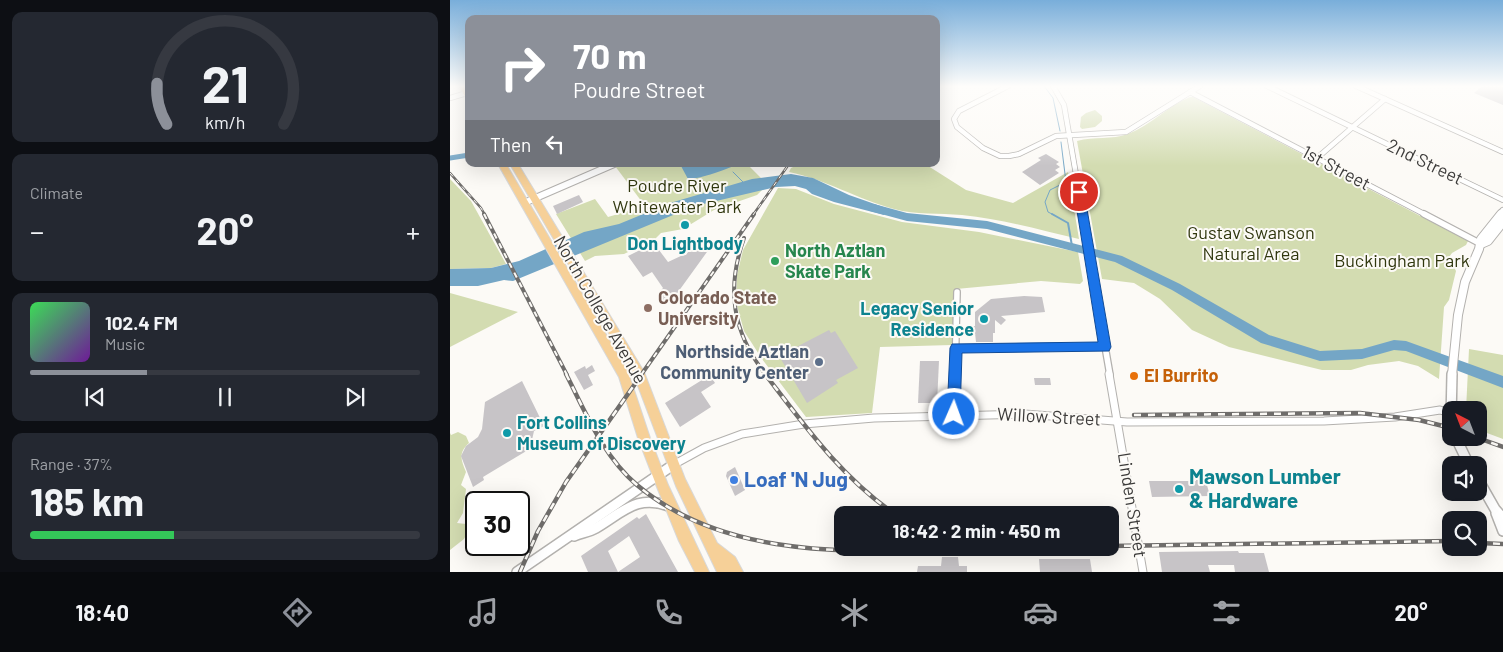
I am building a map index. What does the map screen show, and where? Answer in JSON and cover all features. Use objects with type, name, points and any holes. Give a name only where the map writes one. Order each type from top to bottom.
[{"type":"highway","name":"North College Avenue","points":[[504,167],[624,376],[658,475],[702,572]]},
{"type":"highway","name":"North College Avenue","points":[[516,167],[640,376],[673,465],[724,572]]},
{"type":"highway","points":[[710,546],[730,562],[736,572]]},
{"type":"street","points":[[957,113],[954,116],[955,124],[992,153],[1005,158],[1018,156],[1052,137],[1126,132],[1157,113]]},
{"type":"street","name":"Linden Street","points":[[1065,113],[1143,572]]},
{"type":"street","name":"1st Street","points":[[1230,113],[1481,244]]},
{"type":"street","name":"2nd Street","points":[[1324,113],[1503,200]]},
{"type":"street","points":[[1318,158],[1370,113]]},
{"type":"street","points":[[1415,113],[1503,152]]},
{"type":"street","points":[[524,202],[607,167]]},
{"type":"street","points":[[1451,401],[1455,336],[1465,281],[1481,244],[1481,239],[1503,211]]},
{"type":"street","points":[[1481,244],[1488,241],[1503,222]]},
{"type":"street","points":[[954,414],[958,292]]},
{"type":"street","points":[[956,348],[1105,347]]},
{"type":"street","name":"Willow Street","points":[[565,539],[673,465],[713,444],[761,430],[874,418],[954,414],[1025,414],[1117,421],[1324,421],[1395,417],[1442,411]]},
{"type":"street","points":[[1487,496],[1495,509],[1503,531]]},
{"type":"street","points":[[516,572],[565,539],[594,529],[638,502],[656,500],[671,507]]},
{"type":"street","points":[[1495,509],[1503,518]]},
{"type":"green space","points":[[1086,113],[1098,113],[1102,116],[1102,121],[1095,127],[1082,129],[1080,127],[1081,117]]},
{"type":"green space","name":"Gustav Swanson Natural Area","points":[[1163,113],[1223,113],[1468,241],[1466,245],[1452,253],[1449,257],[1456,271],[1449,300],[1444,307],[1439,379],[1418,366],[1399,361],[1368,365],[1351,370],[1322,370],[1229,347],[1192,330],[1160,299],[1134,283],[1102,279],[1077,141],[1116,137],[1128,134]]},
{"type":"green space","name":"Poudre River Whitewater Park","points":[[616,167],[750,167],[765,182],[764,188],[757,195],[714,210],[683,229],[661,233],[655,239],[624,254],[595,256],[585,261],[556,214],[595,199],[608,217],[645,206]]},
{"type":"green space","points":[[930,167],[966,190],[1013,203],[1068,172],[1079,239],[992,219],[962,215],[928,214],[894,209],[815,179],[789,172],[791,168]]},
{"type":"green space","points":[[450,179],[471,201],[506,264],[491,268],[450,269]]},
{"type":"green space","points":[[778,188],[796,189],[834,204],[902,222],[979,232],[1078,252],[1083,281],[1080,284],[1041,281],[956,289],[952,345],[880,347],[872,413],[806,417],[762,359],[744,331],[736,302],[737,275],[743,250]]},
{"type":"green space","points":[[450,293],[518,312],[450,347]]},
{"type":"green space","points":[[1469,349],[1503,355],[1503,439],[1488,433],[1488,401],[1466,401]]},
{"type":"green space","points":[[458,432],[466,436],[469,443],[462,453],[466,472],[461,485],[466,489],[463,513],[457,523],[465,524],[465,537],[450,550],[450,433],[451,435]]},
{"type":"water","points":[[682,167],[731,167],[713,174],[688,179]]},
{"type":"water","points":[[791,174],[813,178],[849,195],[889,209],[884,215],[834,202],[795,186],[776,187],[695,206],[513,281],[504,280],[478,286],[450,286],[450,269],[491,268],[519,261],[584,232],[619,224],[670,203],[752,179]]},
{"type":"building","points":[[1046,154],[1059,162],[1056,164],[1060,167],[1055,170],[1059,173],[1040,185],[1022,172],[1041,160],[1038,158]]},
{"type":"building","points":[[579,195],[583,202],[557,214],[553,206]]},
{"type":"building","points":[[706,244],[712,245],[673,299],[670,298],[668,301],[658,299],[660,296],[657,295],[663,288],[652,272],[643,277],[628,256],[642,249],[650,247],[651,249],[656,246],[668,262],[686,255],[688,252],[696,251],[699,247],[703,248]]},
{"type":"building","name":"Legacy Senior Residence","points":[[1024,296],[1042,297],[1045,312],[1001,316],[1006,320],[1001,325],[995,320],[993,342],[976,342],[975,333],[973,333],[975,312],[991,299]]},
{"type":"building","name":"Northside Aztlan Community Center","points":[[829,330],[831,333],[835,331],[858,368],[836,380],[838,383],[807,403],[779,356]]},
{"type":"building","points":[[920,361],[939,361],[937,403],[918,403]]},
{"type":"building","points":[[592,365],[595,371],[588,375],[593,385],[584,390],[574,372],[585,366],[586,369]]},
{"type":"building","points":[[710,375],[715,383],[701,392],[711,407],[680,427],[665,403]]},
{"type":"building","points":[[1034,378],[1050,378],[1051,385],[1035,385]]},
{"type":"building","name":"Fort Collins Museum of Discovery","points":[[522,381],[544,426],[534,431],[532,440],[526,446],[528,450],[483,477],[484,480],[473,487],[461,456],[466,446],[478,437],[482,429],[485,402]]},
{"type":"building","name":"Loaf 'N Jug","points":[[735,467],[745,490],[735,496],[726,476],[727,472]]},
{"type":"building","name":"Mawson Lumber & Hardware","points":[[1196,478],[1205,478],[1210,496],[1152,497],[1149,481],[1196,481]]},
{"type":"building","points":[[646,514],[678,572],[588,572],[581,556],[637,517],[639,519]],"holes":[[[629,536],[640,557],[618,572],[608,551]]]},
{"type":"building","points":[[1238,551],[1239,553],[1264,553],[1269,572],[1235,572],[1234,565],[1208,565],[1210,572],[1162,572],[1159,552]]},
{"type":"building","points":[[942,557],[958,557],[959,566],[967,566],[967,572],[917,572],[918,566],[941,566]]},
{"type":"building","points":[[1039,559],[1090,559],[1092,572],[1040,572]]},
{"type":"waterway","points":[[1056,113],[1060,131]]},
{"type":"waterway","points":[[1052,214],[1048,212],[1045,202],[1050,190],[1066,182],[1061,142]]},
{"type":"waterway","points":[[450,158],[465,156]]},
{"type":"waterway","points":[[733,172],[744,183]]},
{"type":"waterway","points":[[874,208],[907,217],[987,225],[1118,259],[1176,287],[1265,339],[1320,356],[1362,354],[1394,345],[1406,346],[1503,382]]},
{"type":"waterway","points":[[1052,214],[1068,223],[1072,246]]},
{"type":"railway","points":[[753,215],[787,167]]},
{"type":"railway","points":[[450,173],[485,215]]},
{"type":"railway","points":[[484,214],[567,375]]},
{"type":"railway","points":[[641,375],[754,214]]},
{"type":"railway","points":[[744,238],[735,275],[736,310],[739,326],[746,343],[766,375]]},
{"type":"railway","points":[[566,374],[598,436]]},
{"type":"railway","points":[[598,436],[642,374]]},
{"type":"railway","points":[[765,374],[825,450],[858,484],[884,506]]},
{"type":"railway","points":[[1134,415],[1360,413],[1419,420],[1442,426]]},
{"type":"railway","points":[[520,572],[538,531],[566,482],[598,436]]},
{"type":"railway","points":[[598,436],[614,461],[637,485],[669,508],[704,525],[740,536],[778,544],[834,550]]},
{"type":"railway","points":[[1488,442],[1503,447]]},
{"type":"railway","points":[[1119,546],[1442,541]]},
{"type":"railway","points":[[1487,543],[1503,544]]},
{"type":"place","name":"Don Lightbody","points":[[685,225]]},
{"type":"place","name":"North Aztlan Skate Park","points":[[775,261]]},
{"type":"place","name":"Colorado State University","points":[[648,308]]},
{"type":"place","name":"Legacy Senior Residence","points":[[984,319]]},
{"type":"place","name":"Northside Aztlan Community Center","points":[[819,362]]},
{"type":"place","name":"El Burrito","points":[[1134,376]]},
{"type":"place","name":"Fort Collins Museum of Discovery","points":[[507,433]]},
{"type":"place","name":"Loaf 'N Jug","points":[[734,480]]},
{"type":"place","name":"Mawson Lumber & Hardware","points":[[1179,489]]},
{"type":"route","points":[[954,414],[956,348],[1105,347],[1079,192]]},
{"type":"park label","name":"Buckingham Park","points":[[1402,261]]}]
